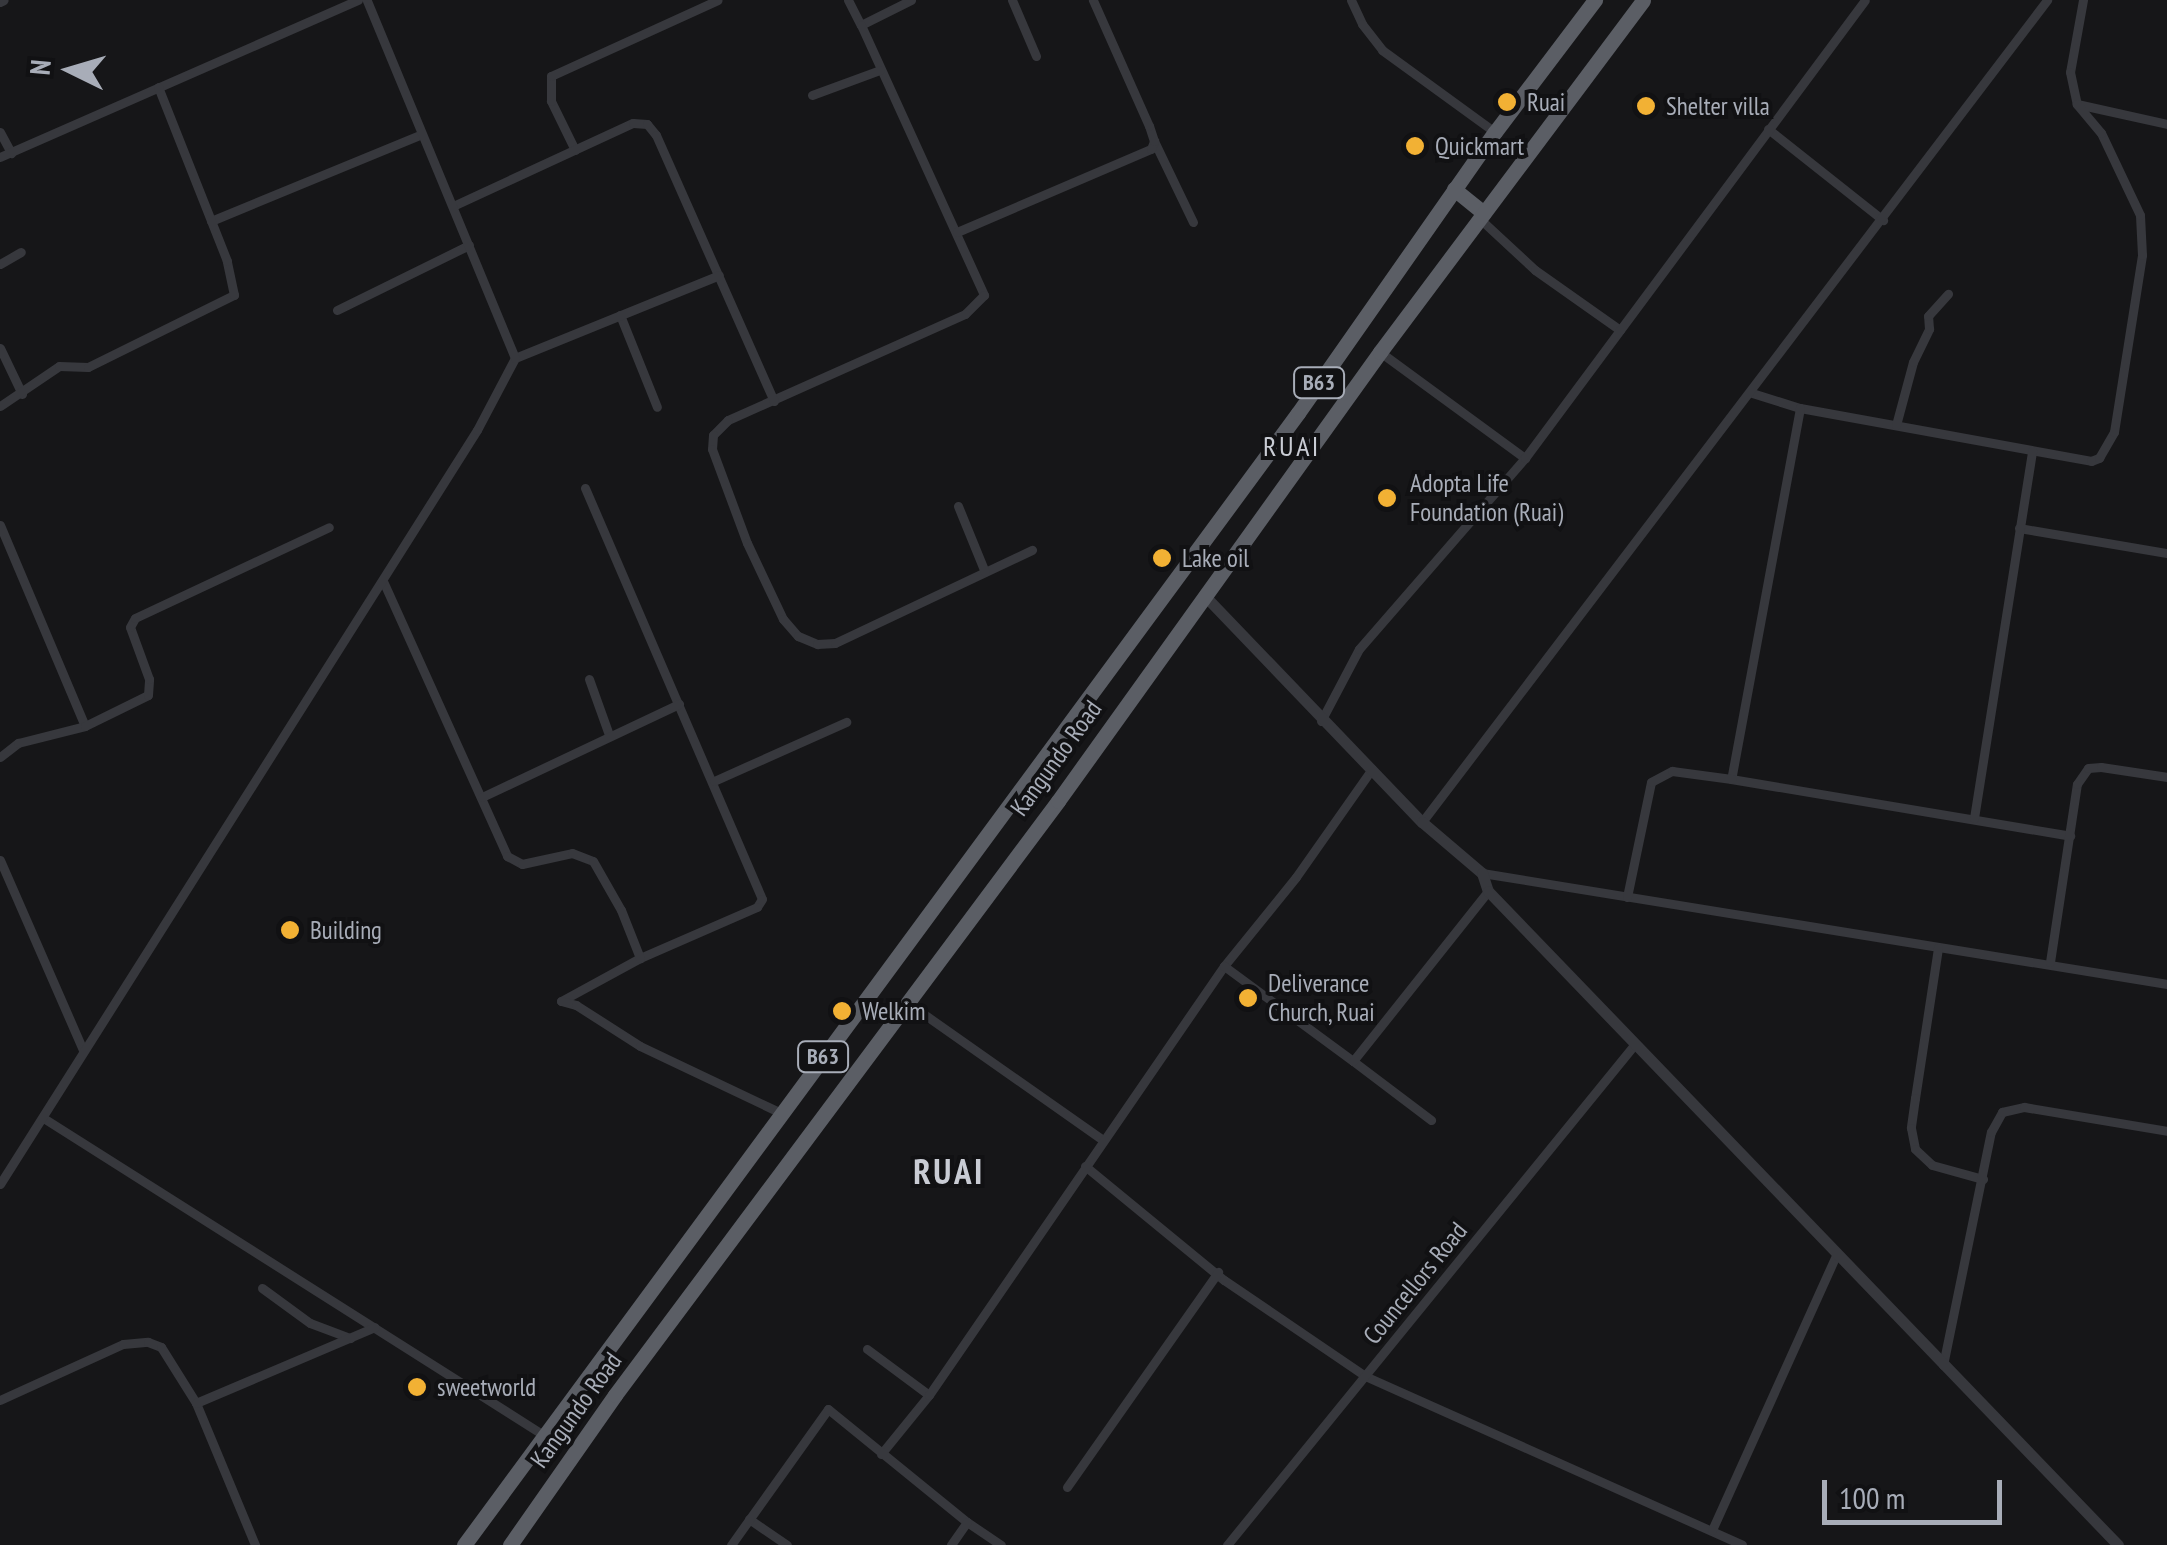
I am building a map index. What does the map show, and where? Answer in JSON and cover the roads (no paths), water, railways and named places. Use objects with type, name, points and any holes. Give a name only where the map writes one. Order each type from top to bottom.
[{"type":"highway","name":"Kangundo Road","points":[[464,1545],[1298,413],[1494,132],[1595,0]]},
{"type":"highway","name":"Kangundo Road","points":[[510,1545],[1380,352],[1643,0]]},
{"type":"highway","points":[[1454,189],[1482,216]]},
{"type":"street","points":[[0,132],[5,155],[358,0]]},
{"type":"street","points":[[367,0],[515,358]]},
{"type":"street","points":[[575,150],[552,101],[551,76],[718,0]]},
{"type":"street","points":[[848,0],[984,287],[980,302],[966,314],[719,426],[712,448],[783,620],[798,636],[816,644],[836,643],[1032,550]]},
{"type":"street","points":[[861,25],[911,0]]},
{"type":"street","points":[[1012,0],[1036,56]]},
{"type":"street","points":[[1093,0],[1193,222]]},
{"type":"street","points":[[1351,0],[1362,24],[1390,57],[1494,132]]},
{"type":"street","points":[[1321,721],[1359,649],[1525,458],[1865,0]]},
{"type":"street","points":[[1422,822],[2048,0]]},
{"type":"street","points":[[1752,392],[1800,408],[2092,461],[2106,449],[2114,432],[2142,254],[2140,215],[2124,174],[2101,133],[2078,104],[2070,72],[2083,0]]},
{"type":"street","points":[[812,95],[880,70]]},
{"type":"street","points":[[0,406],[59,366],[88,367],[234,294],[212,220],[158,87]]},
{"type":"street","points":[[2078,104],[2167,124]]},
{"type":"street","points":[[453,206],[633,123],[652,128],[774,401]]},
{"type":"street","points":[[1768,129],[1883,220]]},
{"type":"street","points":[[212,220],[420,136]]},
{"type":"street","points":[[957,232],[1150,149],[1154,141]]},
{"type":"street","points":[[1482,216],[1534,270],[1620,330]]},
{"type":"street","points":[[338,310],[468,246]]},
{"type":"street","points":[[0,264],[21,252]]},
{"type":"street","points":[[0,1184],[45,1119],[83,1050],[494,404],[515,358],[719,275]]},
{"type":"street","points":[[1896,425],[1913,362],[1929,329],[1928,316],[1948,294]]},
{"type":"street","points":[[620,315],[657,407]]},
{"type":"street","points":[[0,348],[22,394]]},
{"type":"street","points":[[1380,352],[1525,458]]},
{"type":"street","points":[[1731,779],[1800,408]]},
{"type":"street","points":[[1974,818],[2032,451]]},
{"type":"street","points":[[585,488],[714,781],[762,902],[640,958],[561,1001],[576,1005],[640,1046],[781,1113]]},
{"type":"street","points":[[958,506],[986,572]]},
{"type":"street","points":[[0,525],[85,726]]},
{"type":"street","points":[[0,758],[18,743],[85,726],[148,695],[149,679],[130,627],[135,618],[329,527]]},
{"type":"street","points":[[2019,528],[2167,553]]},
{"type":"street","points":[[382,581],[507,856],[516,863],[572,853],[593,861],[621,910],[640,958]]},
{"type":"street","points":[[1204,595],[1321,721],[1422,822],[1482,873],[1938,948],[2050,962],[2167,984]]},
{"type":"street","points":[[588,679],[609,735]]},
{"type":"street","points":[[482,797],[678,704]]},
{"type":"street","points":[[714,781],[846,722]]},
{"type":"street","points":[[2050,962],[2077,784],[2088,768],[2167,777]]},
{"type":"street","points":[[881,1454],[929,1395],[1224,966],[1296,878],[1372,769]]},
{"type":"street","points":[[1627,897],[1651,782],[1672,771],[2070,836]]},
{"type":"street","points":[[0,860],[83,1050]]},
{"type":"street","points":[[1482,873],[1488,891],[2118,1545]]},
{"type":"street","points":[[1354,1061],[1488,891]]},
{"type":"street","points":[[1938,948],[1914,1098],[1911,1128],[1915,1149],[1932,1165],[1983,1179]]},
{"type":"street","points":[[1224,966],[1431,1120]]},
{"type":"street","points":[[918,1010],[1104,1140]]},
{"type":"street","name":"Councellors Road","points":[[1226,1545],[1634,1045]]},
{"type":"street","points":[[1944,1364],[1994,1122],[2010,1108],[2167,1131]]},
{"type":"street","points":[[45,1119],[544,1436]]},
{"type":"street","points":[[1085,1166],[1218,1272],[1365,1376],[1466,1425],[1742,1545]]},
{"type":"street","points":[[1712,1530],[1836,1256]]},
{"type":"street","points":[[1068,1487],[1218,1272]]},
{"type":"street","points":[[262,1288],[310,1323],[350,1338]]},
{"type":"street","points":[[196,1403],[375,1327]]},
{"type":"street","points":[[0,1400],[123,1344],[148,1342],[172,1360],[196,1403],[254,1545]]},
{"type":"street","points":[[866,1348],[929,1395]]},
{"type":"street","points":[[731,1545],[828,1409],[1001,1545]]},
{"type":"street","points":[[749,1519],[787,1545]]},
{"type":"street","points":[[951,1545],[967,1522]]},
{"type":"place","name":"Ruai","points":[[1507,102]]},
{"type":"place","name":"Shelter villa","points":[[1646,106]]},
{"type":"place","name":"Quickmart","points":[[1415,146]]},
{"type":"place","name":"Adopta Life Foundation (Ruai)","points":[[1387,498]]},
{"type":"place","name":"Lake oil","points":[[1162,558]]},
{"type":"place","name":"Building","points":[[290,930]]},
{"type":"place","name":"Deliverance Church, Ruai","points":[[1248,998]]},
{"type":"place","name":"Welkim","points":[[842,1011]]},
{"type":"place","name":"sweetworld","points":[[417,1387]]},
{"type":"district","name":"RUAI","points":[[1292,446]]},
{"type":"district","name":"RUAI","points":[[949,1171]]}]
